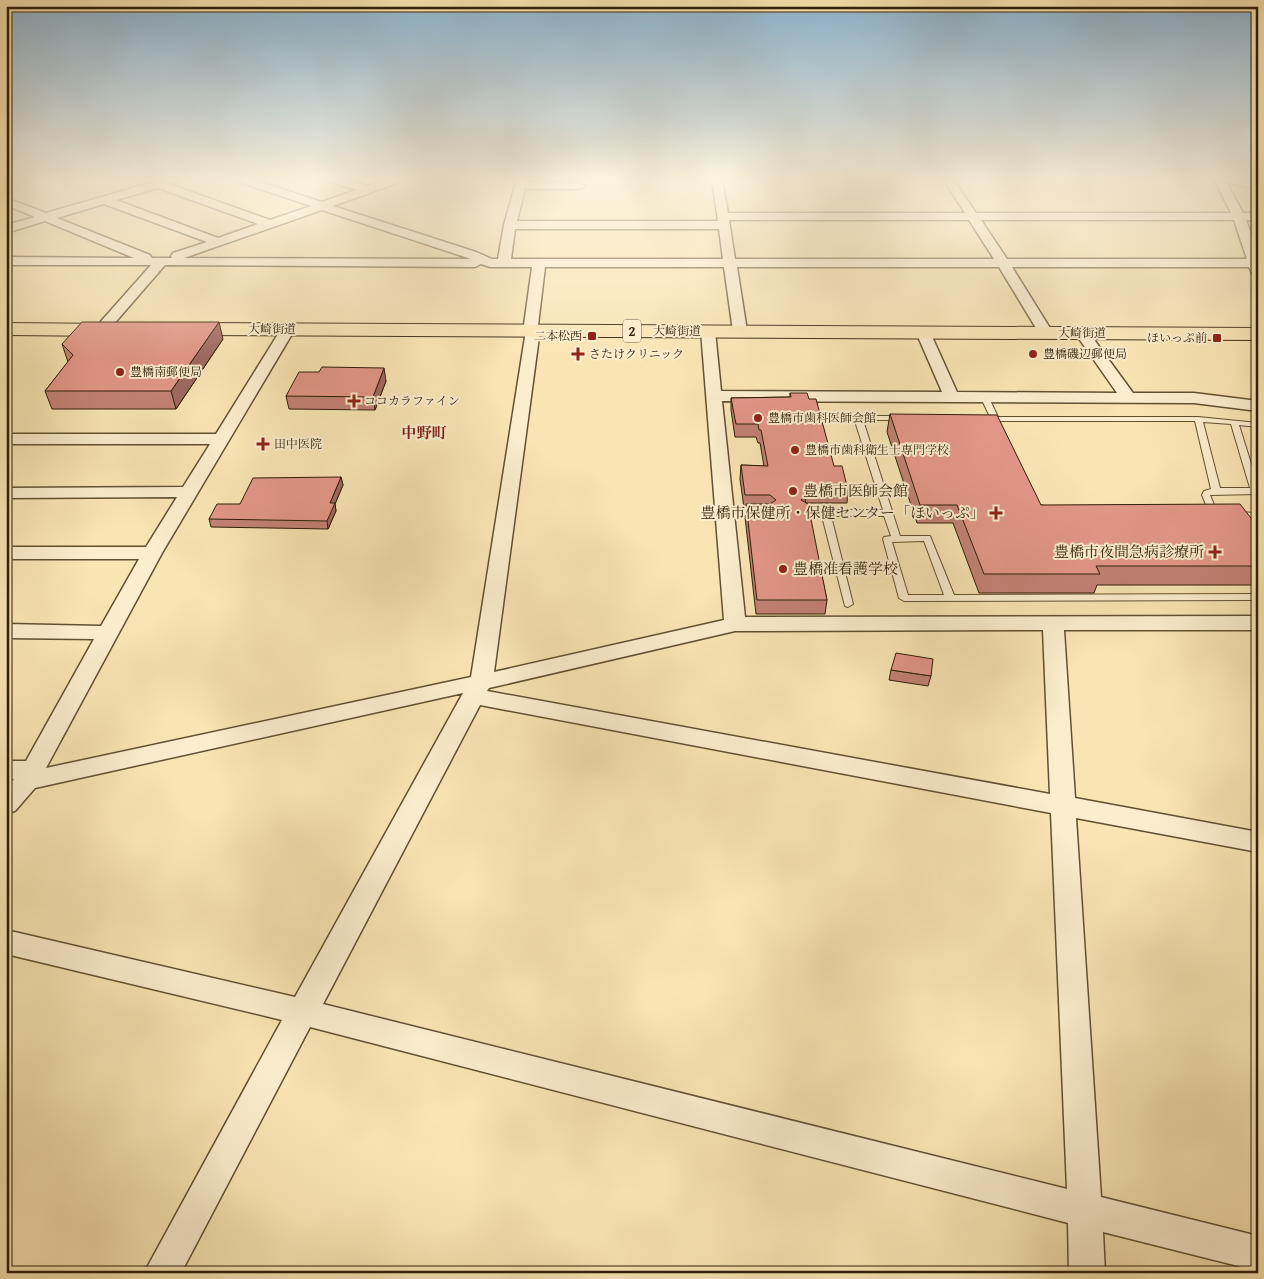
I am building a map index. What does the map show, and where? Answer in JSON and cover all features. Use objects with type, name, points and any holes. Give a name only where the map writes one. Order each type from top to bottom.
[{"type":"main road","points":[[6,329],[127,330]]},
{"type":"main road","name":"大崎街道","points":[[165,330],[1258,334]]},
{"type":"street","points":[[99,239],[150,260],[161,262],[228,239]]},
{"type":"street","points":[[210,239],[219,242]]},
{"type":"street","points":[[422,239],[490,263]]},
{"type":"street","points":[[504,263],[508,239]]},
{"type":"street","points":[[727,239],[740,331]]},
{"type":"street","points":[[987,239],[1046,333]]},
{"type":"street","points":[[6,261],[1257,265],[1247,239]]},
{"type":"street","points":[[101,330],[161,262]]},
{"type":"street","points":[[162,1273],[477,689],[532,330],[540,264]]},
{"type":"street","points":[[6,804],[22,773],[107,633],[152,553],[288,329]]},
{"type":"street","points":[[708,331],[735,624]]},
{"type":"street","points":[[924,332],[952,398]]},
{"type":"street","points":[[1082,333],[1129,399]]},
{"type":"street","points":[[714,396],[1194,398],[1258,406]]},
{"type":"street","points":[[6,438],[222,439]]},
{"type":"street","points":[[6,492],[189,492]]},
{"type":"street","points":[[6,553],[152,553]]},
{"type":"street","points":[[22,773],[477,689],[735,624],[1258,623]]},
{"type":"street","points":[[1053,624],[1087,1273]]},
{"type":"street","points":[[6,631],[107,633]]},
{"type":"street","points":[[477,689],[1063,806],[1258,842]]},
{"type":"street","points":[[6,942],[303,1012],[1258,1254]]},
{"type":"lane","points":[[985,398],[995,418]]},
{"type":"lane","points":[[896,539],[858,418],[916,418]]},
{"type":"lane","points":[[975,418],[1198,419],[1258,425]]},
{"type":"lane","points":[[1198,419],[1216,491]]},
{"type":"lane","points":[[1234,422],[1254,477],[1256,491],[1216,491],[1206,495],[1214,515],[1258,516]]},
{"type":"lane","points":[[724,513],[769,513]]},
{"type":"lane","points":[[805,513],[888,513]]},
{"type":"lane","points":[[826,513],[848,604]]},
{"type":"lane","points":[[950,598],[927,538],[886,539],[904,598],[950,598],[1258,597]]},
{"type":"building","points":[[82,322],[219,322],[171,391],[45,391],[73,355],[62,344]]},
{"type":"building","points":[[322,367],[384,368],[373,397],[286,396],[299,372],[319,372]]},
{"type":"building","points":[[790,393],[807,393],[809,399],[816,399],[834,466],[842,466],[848,490],[805,489],[806,495],[801,500],[808,504],[827,600],[757,600],[746,504],[770,504],[776,500],[770,495],[745,495],[741,465],[768,466],[761,430],[759,430],[758,424],[736,424],[731,398],[791,397]]},
{"type":"building","points":[[890,414],[997,415],[1041,505],[1240,504],[1258,527],[1258,566],[1096,566],[1100,574],[984,574],[957,505],[920,505]]},
{"type":"building","points":[[341,477],[330,503],[335,503],[327,521],[209,519],[217,504],[240,504],[253,478]]},
{"type":"building","points":[[896,653],[933,659],[931,676],[891,670]]},
{"type":"place","name":"二本松西","points":[[592,336]]},
{"type":"place","name":"ほいっぷ前","points":[[1217,338]]},
{"type":"place","name":"さたけクリニック","points":[[578,354]]},
{"type":"place","name":"豊橋磯辺郵便局","points":[[1033,354]]},
{"type":"place","name":"豊橋南郵便局","points":[[120,372]]},
{"type":"place","name":"ココカラファイン","points":[[354,401]]},
{"type":"place","name":"豊橋市歯科医師会館","points":[[758,418]]},
{"type":"place","name":"田中医院","points":[[263,444]]},
{"type":"place","name":"豊橋市歯科衛生士専門学校","points":[[795,450]]},
{"type":"place","name":"豊橋市医師会館","points":[[793,491]]},
{"type":"place","name":"豊橋市保健所・保健センター「ほいっぷ」","points":[[996,513]]},
{"type":"place","name":"豊橋市夜間急病診療所","points":[[1215,552]]},
{"type":"place","name":"豊橋准看護学校","points":[[783,569]]},
{"type":"district","name":"中野町","points":[[424,433]]}]
